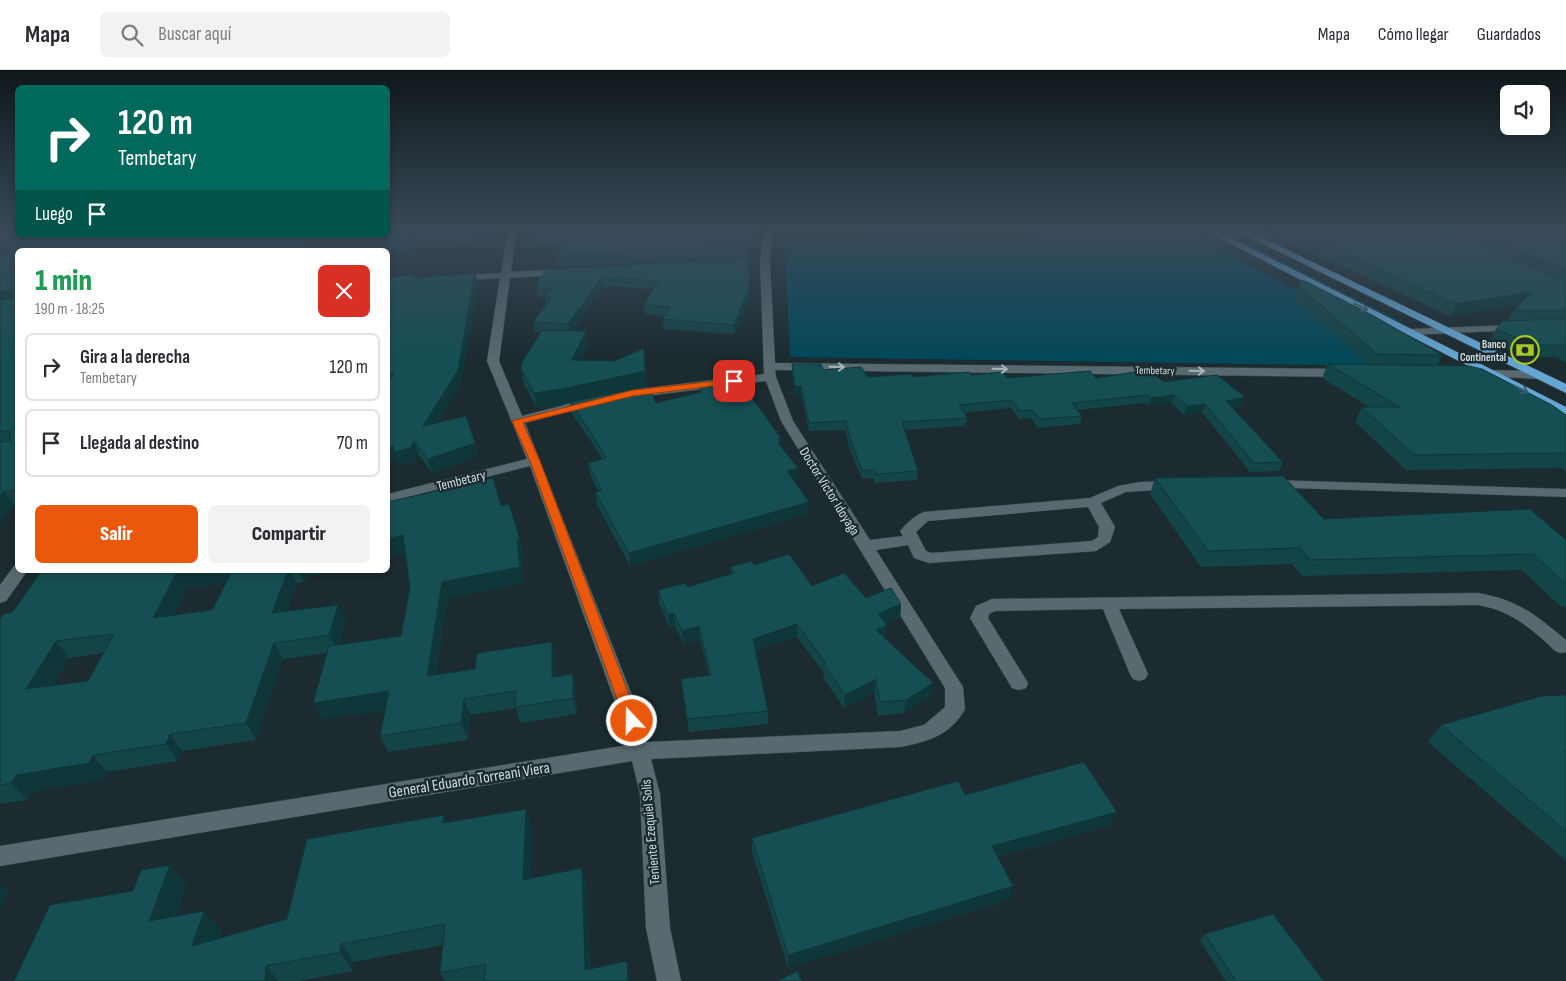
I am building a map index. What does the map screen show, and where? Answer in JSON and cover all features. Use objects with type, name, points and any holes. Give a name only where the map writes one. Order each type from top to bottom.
[{"type":"highway","points":[[1292,273],[1566,412]]},
{"type":"highway","points":[[1327,273],[1566,389]]},
{"type":"street","points":[[447,279],[549,273]]},
{"type":"street","name":"Doctor Victor Idoyaga","points":[[762,273],[771,372],[786,422],[954,687],[955,709],[941,727]]},
{"type":"street","name":"Teniente Ezequiel Solís","points":[[507,275],[493,361],[535,461],[632,721],[650,794],[658,928],[669,981]]},
{"type":"street","points":[[1410,332],[1526,327]]},
{"type":"street","name":"Tembetary","points":[[517,421],[609,398],[771,372],[1353,373]]},
{"type":"street","points":[[1466,374],[1538,375]]},
{"type":"street","name":"Tembetary","points":[[390,497],[535,461]]},
{"type":"street","points":[[1260,484],[1347,485],[1416,490],[1566,493]]},
{"type":"street","points":[[1093,502],[1107,527],[1105,539],[1096,546],[940,559],[920,554],[908,531],[924,517],[1093,502],[1114,491],[1129,486],[1185,485]]},
{"type":"street","points":[[865,546],[912,540]]},
{"type":"street","points":[[0,596],[18,573]]},
{"type":"street","points":[[1019,683],[979,618],[982,610],[992,605],[1478,599],[1502,602],[1523,612],[1562,647]]},
{"type":"street","points":[[1109,605],[1139,674]]},
{"type":"street","name":"General Eduardo Torreani Viera","points":[[0,856],[640,751],[900,739],[922,736],[941,727]]},
{"type":"shaded area","points":[[786,273],[1263,273],[1441,367],[790,357]]},
{"type":"shaded area","points":[[1299,273],[1304,273],[1402,322],[1397,322]]},
{"type":"building","points":[[0,273],[15,273],[15,490],[4,491],[0,496],[0,442],[10,441],[10,431],[0,431],[0,300],[13,298],[11,290],[0,291]]},
{"type":"building","points":[[475,273],[458,370],[423,426],[466,416],[475,443],[428,459],[414,441],[410,448],[394,452],[393,446],[390,447],[390,378],[394,373],[390,373],[390,277],[414,275],[413,278]]},
{"type":"building","points":[[545,273],[749,273],[749,289],[734,325],[663,319],[671,307],[644,305],[658,281],[602,277],[568,324],[533,322],[551,298],[545,297],[552,289],[536,288],[540,283],[536,283]]},
{"type":"building","points":[[1386,273],[1545,273],[1566,281],[1566,310],[1513,311],[1532,292],[1456,304]]},
{"type":"building","points":[[1303,280],[1372,315],[1442,355],[1377,354],[1299,286]]},
{"type":"building","points":[[1566,319],[1566,345],[1532,345],[1496,329],[1503,321]]},
{"type":"building","points":[[542,330],[586,331],[572,360],[615,361],[644,348],[645,371],[562,389],[534,393],[521,369],[521,364]]},
{"type":"building","points":[[792,364],[821,364],[823,370],[861,367],[868,377],[912,374],[913,377],[969,372],[972,375],[1003,372],[1007,378],[1090,371],[1096,378],[1148,370],[1164,382],[1217,375],[1245,397],[1226,401],[1283,462],[1254,463],[1205,404],[1187,406],[1174,395],[1151,398],[1147,395],[1072,403],[1082,416],[1040,419],[1032,410],[1020,411],[1012,400],[959,405],[967,418],[902,422],[918,471],[876,474],[874,470],[862,470],[846,421],[809,423],[801,386],[795,387]]},
{"type":"building","points":[[1328,364],[1469,366],[1482,369],[1552,405],[1566,415],[1566,453],[1414,455],[1362,407],[1400,407]]},
{"type":"building","points":[[738,379],[781,438],[778,439],[781,443],[778,443],[798,468],[787,471],[809,502],[629,553],[595,492],[602,491],[588,463],[606,458],[570,402],[648,386],[656,403],[702,392],[699,385]]},
{"type":"building","points":[[1283,476],[1324,519],[1530,509],[1566,540],[1566,584],[1533,554],[1310,560],[1300,548],[1208,551],[1155,478]]},
{"type":"building","points":[[493,478],[501,506],[509,504],[520,539],[517,540],[520,567],[442,582],[427,676],[475,669],[477,653],[552,642],[552,677],[573,674],[573,698],[515,707],[516,691],[464,699],[461,723],[380,736],[389,691],[313,703],[329,646],[401,636],[410,588],[403,535],[390,538],[390,502]]},
{"type":"building","points":[[789,554],[812,586],[844,573],[866,598],[891,588],[901,604],[878,614],[887,625],[876,630],[933,683],[906,700],[880,702],[876,679],[845,695],[824,664],[826,663],[797,624],[753,639],[768,711],[687,719],[681,679],[711,675],[699,626],[682,631],[674,613],[668,615],[658,590],[686,583],[688,587],[734,573],[730,567],[751,561],[754,565]]},
{"type":"building","points":[[40,573],[176,573],[153,618],[212,610],[231,573],[287,573],[272,613],[338,605],[329,635],[274,643],[246,723],[170,734],[166,744],[93,755],[89,763],[16,775],[11,783],[0,785],[0,619],[4,614],[13,612]],"holes":[[[114,634],[88,681],[26,689],[56,641]]]},
{"type":"building","points":[[1566,695],[1566,751],[1564,751],[1566,753],[1566,831],[1441,725],[1542,696]]},
{"type":"building","points":[[1084,762],[1117,812],[992,846],[1013,886],[788,955],[752,838],[958,781],[965,795]]},
{"type":"building","points":[[526,809],[523,880],[582,868],[585,970],[627,961],[628,981],[484,981],[486,964],[440,973],[445,924],[341,944],[340,952],[266,966],[265,981],[14,981],[50,905],[133,891],[141,870],[170,865],[149,921],[204,911],[192,946],[287,919],[307,839],[444,815],[443,823]]},
{"type":"building","points":[[1273,914],[1324,981],[1236,981],[1205,934]]},
{"type":"building","points":[[797,971],[802,981],[778,981]]},
{"type":"place","name":"Banco Continental","points":[[1525,350]]},
{"type":"route","points":[[632,721],[535,461],[517,421],[633,393],[734,381]]}]
